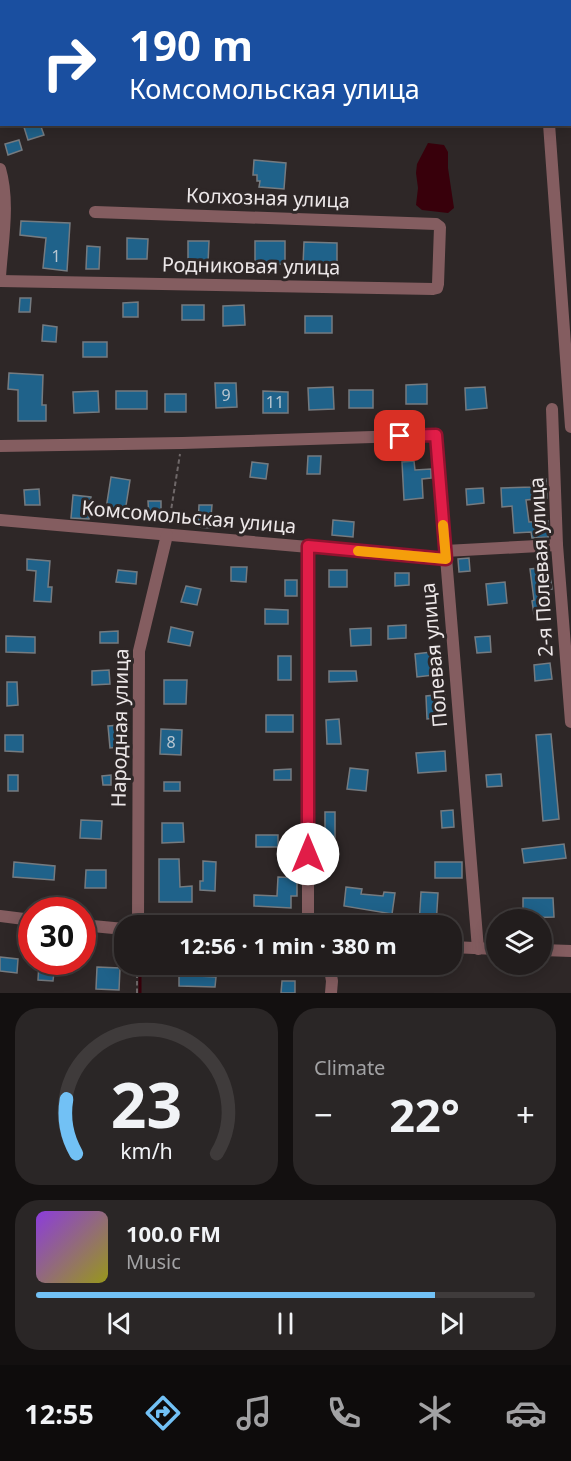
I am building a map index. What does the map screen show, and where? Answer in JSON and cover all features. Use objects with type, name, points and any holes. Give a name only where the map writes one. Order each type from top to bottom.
[{"type":"street","points":[[549,126],[571,427]]},
{"type":"street","points":[[0,169],[4,181],[0,279]]},
{"type":"street","name":"Колхозная улица","points":[[95,212],[439,225]]},
{"type":"street","name":"Родниковая улица","points":[[0,279],[433,289],[437,288],[438,284],[439,225]]},
{"type":"street","name":"2-я Полевая улица","points":[[552,409],[557,545],[569,673],[571,722]]},
{"type":"street","name":"Полевая улица","points":[[0,446],[436,435],[478,949]]},
{"type":"street","name":"Комсомольская улица","points":[[0,520],[445,555],[557,545]]},
{"type":"street","name":"Народная улица","points":[[138,915],[139,651],[167,534]]},
{"type":"street","points":[[308,546],[308,915]]},
{"type":"street","points":[[0,916],[18,918]]},
{"type":"street","points":[[96,926],[114,928]]},
{"type":"street","points":[[462,948],[486,949]]},
{"type":"street","points":[[552,950],[571,951]]},
{"type":"street","points":[[331,975],[331,993]]},
{"type":"path","points":[[167,534],[182,443]]},
{"type":"path","points":[[137,975],[137,993]]},
{"type":"shaded area","points":[[428,143],[444,145],[448,152],[454,208],[448,213],[422,210],[416,205],[417,164]]},
{"type":"building","points":[[24,126],[41,126],[44,135],[28,140]]},
{"type":"building","points":[[19,140],[22,150],[8,155],[5,144]]},
{"type":"building","points":[[254,160],[286,163],[284,189],[259,187],[260,181],[257,181],[257,175],[253,175]]},
{"type":"building","points":[[21,221],[70,223],[67,271],[43,268],[46,238],[20,235]]},
{"type":"building","points":[[127,238],[148,239],[147,259],[127,259]]},
{"type":"building","points":[[188,241],[209,241],[208,263],[188,263]]},
{"type":"building","points":[[255,241],[285,241],[285,264],[255,264]]},
{"type":"building","points":[[304,242],[337,243],[337,265],[303,265]]},
{"type":"building","points":[[87,246],[100,247],[99,269],[86,269]]},
{"type":"building","points":[[20,298],[31,298],[30,312],[19,312]]},
{"type":"building","points":[[138,302],[138,317],[123,317],[123,303]]},
{"type":"building","points":[[182,305],[204,305],[204,320],[182,320]]},
{"type":"building","points":[[244,305],[245,325],[223,326],[223,306]]},
{"type":"building","points":[[305,316],[332,316],[332,333],[305,333]]},
{"type":"building","points":[[43,325],[57,327],[56,342],[42,341]]},
{"type":"building","points":[[83,342],[107,342],[107,357],[83,357]]},
{"type":"building","points":[[9,373],[43,375],[42,405],[46,405],[46,421],[18,421],[18,390],[8,389]]},
{"type":"building","points":[[215,383],[236,383],[237,407],[216,408]]},
{"type":"building","points":[[427,384],[427,404],[406,404],[406,385]]},
{"type":"building","points":[[333,387],[334,409],[309,410],[308,388]]},
{"type":"building","points":[[485,387],[487,408],[466,410],[465,388]]},
{"type":"building","points":[[349,390],[373,390],[373,408],[349,408]]},
{"type":"building","points":[[98,391],[99,412],[74,413],[73,392]]},
{"type":"building","points":[[116,391],[147,391],[147,409],[116,409]]},
{"type":"building","points":[[263,391],[288,392],[288,413],[263,413]]},
{"type":"building","points":[[165,394],[186,394],[186,412],[165,412]]},
{"type":"building","points":[[308,456],[321,456],[320,474],[307,474]]},
{"type":"building","points":[[414,461],[415,470],[431,469],[431,478],[422,479],[423,498],[404,500],[402,462]]},
{"type":"building","points":[[252,462],[268,464],[266,479],[250,477]]},
{"type":"building","points":[[111,477],[130,480],[125,512],[106,509]]},
{"type":"building","points":[[546,479],[547,498],[526,500],[529,522],[548,521],[548,537],[532,538],[531,532],[514,533],[512,506],[502,507],[501,488],[532,487],[531,480]]},
{"type":"building","points":[[483,488],[484,503],[467,505],[466,489]]},
{"type":"building","points":[[39,489],[40,505],[25,505],[24,490]]},
{"type":"building","points":[[73,495],[91,497],[89,519],[71,518]]},
{"type":"building","points":[[148,501],[161,501],[161,517],[149,517]]},
{"type":"building","points":[[199,505],[212,505],[210,528],[198,527]]},
{"type":"building","points":[[256,519],[273,520],[273,531],[255,530]]},
{"type":"building","points":[[333,520],[354,522],[353,537],[332,535]]},
{"type":"building","points":[[469,558],[470,571],[459,572],[458,559]]},
{"type":"building","points":[[27,559],[50,561],[48,587],[52,587],[51,602],[34,601],[36,571],[27,570]]},
{"type":"building","points":[[231,567],[247,567],[246,582],[231,581]]},
{"type":"building","points":[[549,567],[552,589],[545,590],[548,612],[534,614],[530,569]]},
{"type":"building","points":[[118,570],[137,572],[136,584],[116,582]]},
{"type":"building","points":[[329,570],[347,570],[347,587],[329,587]]},
{"type":"building","points":[[395,573],[409,573],[409,585],[395,586]]},
{"type":"building","points":[[285,580],[297,580],[297,596],[285,596]]},
{"type":"building","points":[[505,582],[507,603],[488,605],[486,584]]},
{"type":"building","points":[[186,586],[201,589],[197,605],[181,602]]},
{"type":"building","points":[[265,609],[288,610],[288,624],[265,624]]},
{"type":"building","points":[[406,625],[406,638],[388,639],[388,626]]},
{"type":"building","points":[[171,627],[193,632],[190,646],[168,642]]},
{"type":"building","points":[[371,628],[371,645],[351,646],[350,629]]},
{"type":"building","points":[[118,631],[118,643],[100,643],[100,632]]},
{"type":"building","points":[[6,636],[35,637],[35,653],[6,652]]},
{"type":"building","points":[[490,636],[491,652],[477,653],[475,637]]},
{"type":"building","points":[[440,651],[442,674],[417,677],[415,654]]},
{"type":"building","points":[[278,656],[291,656],[291,680],[278,680]]},
{"type":"building","points":[[550,663],[552,679],[535,681],[534,665]]},
{"type":"building","points":[[109,670],[110,684],[92,685],[92,671]]},
{"type":"building","points":[[329,671],[356,671],[357,681],[329,682]]},
{"type":"building","points":[[164,680],[187,680],[186,704],[164,704]]},
{"type":"building","points":[[7,682],[17,682],[18,705],[7,706]]},
{"type":"building","points":[[445,694],[447,717],[427,719],[426,696]]},
{"type":"building","points":[[266,715],[293,715],[293,732],[266,732]]},
{"type":"building","points":[[339,719],[341,744],[327,744],[326,720]]},
{"type":"building","points":[[120,725],[121,747],[110,748],[108,726]]},
{"type":"building","points":[[161,729],[182,730],[181,755],[160,754]]},
{"type":"building","points":[[551,734],[559,819],[543,821],[536,735]]},
{"type":"building","points":[[5,735],[23,735],[23,752],[5,751]]},
{"type":"building","points":[[445,751],[446,771],[418,773],[416,753]]},
{"type":"building","points":[[350,768],[368,770],[366,791],[347,789]]},
{"type":"building","points":[[291,769],[291,780],[274,780],[274,770]]},
{"type":"building","points":[[501,774],[502,786],[487,787],[486,775]]},
{"type":"building","points":[[8,775],[18,775],[18,791],[8,791]]},
{"type":"building","points":[[111,775],[111,785],[103,785],[102,776]]},
{"type":"building","points":[[164,782],[180,782],[180,791],[164,791]]},
{"type":"building","points":[[453,810],[454,827],[442,828],[441,811]]},
{"type":"building","points":[[325,812],[335,812],[335,840],[325,840]]},
{"type":"building","points":[[81,820],[102,821],[101,839],[80,838]]},
{"type":"building","points":[[162,823],[183,823],[184,842],[162,843]]},
{"type":"building","points":[[256,835],[278,835],[278,847],[256,847]]},
{"type":"building","points":[[564,844],[566,858],[524,863],[522,849]]},
{"type":"building","points":[[159,859],[179,859],[180,887],[192,886],[192,902],[159,902]]},
{"type":"building","points":[[203,861],[216,862],[215,891],[200,890],[200,881],[203,881]]},
{"type":"building","points":[[14,862],[55,866],[54,880],[13,877]]},
{"type":"building","points":[[435,862],[462,862],[462,878],[435,878]]},
{"type":"building","points":[[86,870],[106,870],[106,888],[85,888]]},
{"type":"building","points":[[278,877],[297,878],[297,896],[291,896],[291,908],[254,906],[254,895],[277,896]]},
{"type":"building","points":[[346,887],[362,889],[361,894],[383,896],[384,892],[395,893],[392,914],[344,906]]},
{"type":"building","points":[[421,892],[438,893],[437,915],[420,915]]},
{"type":"building","points":[[523,898],[553,898],[554,917],[552,917],[552,909],[523,909]]},
{"type":"building","points":[[0,957],[18,959],[17,973],[0,971]]},
{"type":"building","points":[[97,967],[114,968],[114,975],[120,975],[119,990],[96,989]]},
{"type":"building","points":[[38,975],[54,975],[53,981],[38,980]]},
{"type":"building","points":[[179,975],[216,977],[215,987],[179,986]]},
{"type":"building","points":[[282,981],[295,981],[295,993],[281,993]]},
{"type":"waterway","points":[[140,975],[140,993]]},
{"type":"slow traffic","points":[[358,551],[446,559],[443,525]]},
{"type":"route","points":[[308,854],[308,546],[446,559],[436,435],[400,436]]}]
